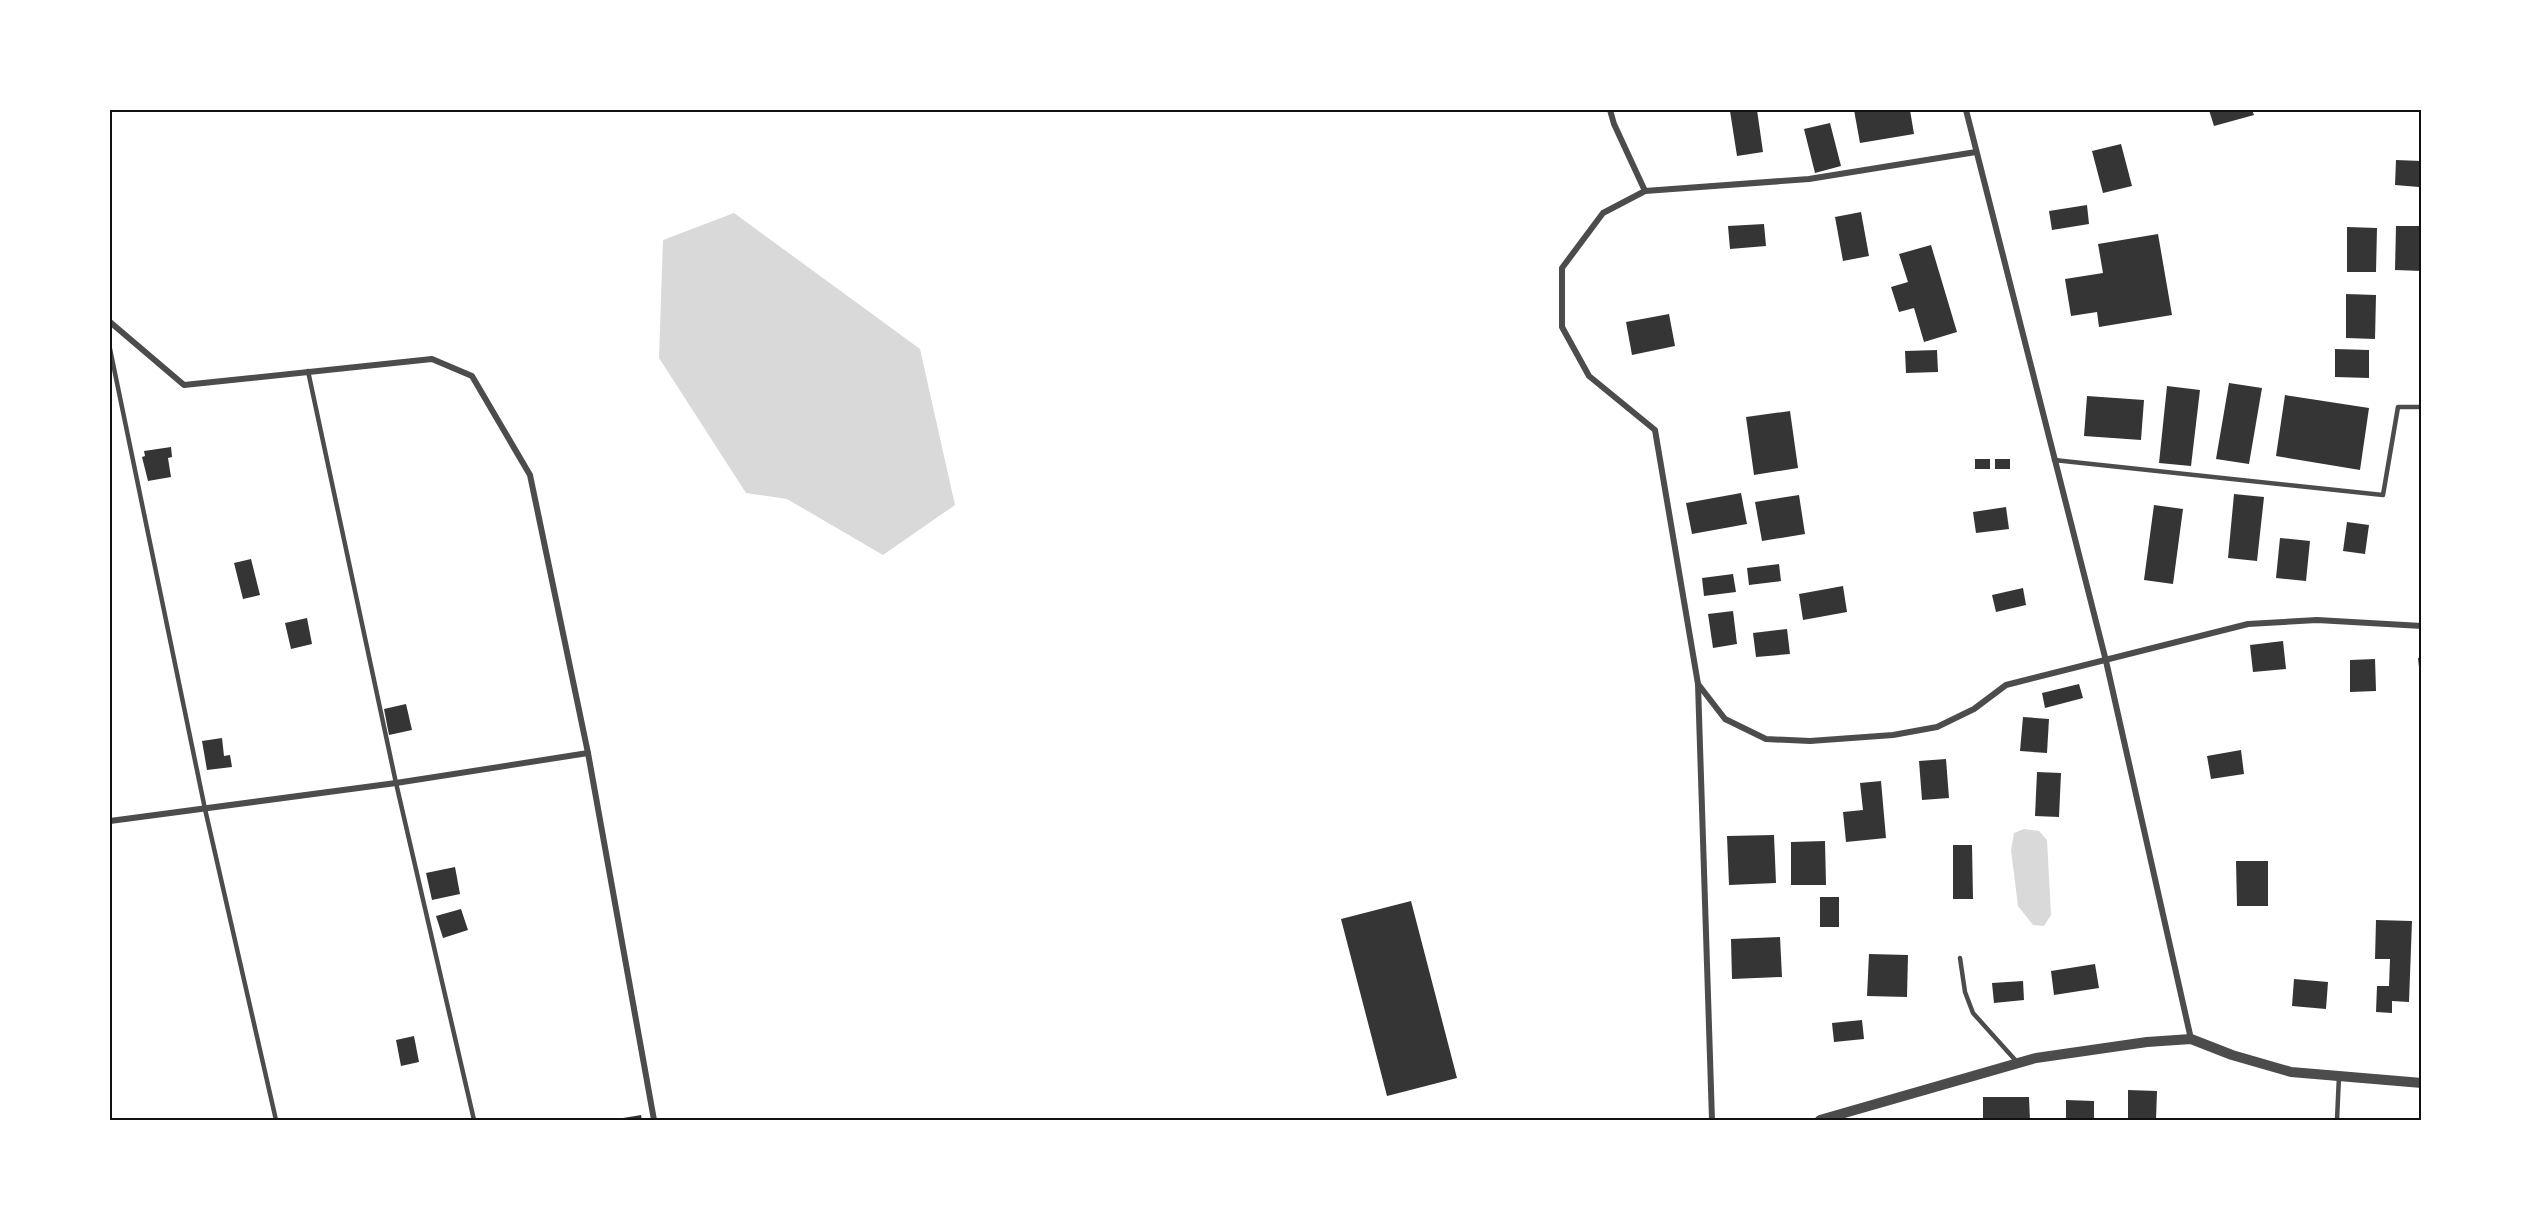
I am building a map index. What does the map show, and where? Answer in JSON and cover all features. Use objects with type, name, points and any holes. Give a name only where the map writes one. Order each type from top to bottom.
[{"type":"street","points":[[1610,110],[1614,124],[1645,191]]},
{"type":"street","points":[[1966,110],[2106,661],[2191,1040]]},
{"type":"street","points":[[1712,1120],[1698,684],[1655,430],[1590,376],[1562,327],[1562,268],[1603,213],[1645,191],[1809,179],[1976,152]]},
{"type":"street","points":[[110,322],[184,385],[432,358],[472,376],[530,475],[588,753],[654,1120]]},
{"type":"street","points":[[1698,684],[1725,719],[1766,739],[1810,741],[1893,735],[1937,728],[1974,709],[2006,685],[2248,624],[2317,620],[2421,626]]},
{"type":"street","points":[[110,821],[396,783],[588,753]]},
{"type":"street","points":[[1820,1120],[2036,1058],[2147,1042],[2191,1040],[2232,1056],[2291,1072],[2421,1083]]},
{"type":"lane","points":[[110,349],[205,809],[276,1120]]},
{"type":"lane","points":[[308,371],[396,783],[474,1120]]},
{"type":"lane","points":[[2054,460],[2383,495],[2398,407],[2421,407]]},
{"type":"lane","points":[[1960,957],[1965,992],[1973,1013],[2018,1063]]},
{"type":"lane","points":[[2337,1120],[2339,1076]]},
{"type":"shaded area","points":[[734,213],[920,349],[955,505],[883,555],[787,499],[746,493],[659,358],[663,240]]},
{"type":"shaded area","points":[[2024,829],[2039,831],[2047,840],[2051,915],[2044,926],[2033,925],[2018,906],[2011,850],[2014,833]]},
{"type":"building","points":[[1757,110],[1763,152],[1737,156],[1730,111]]},
{"type":"building","points":[[1854,110],[1910,110],[1914,134],[1860,143]]},
{"type":"building","points":[[2209,110],[2252,110],[2254,115],[2214,126]]},
{"type":"building","points":[[1830,123],[1841,166],[1815,173],[1804,129]]},
{"type":"building","points":[[2121,144],[2132,186],[2103,193],[2092,151]]},
{"type":"building","points":[[2396,160],[2421,161],[2419,187],[2395,185]]},
{"type":"building","points":[[2087,205],[2089,224],[2052,230],[2049,211]]},
{"type":"building","points":[[1861,212],[1869,256],[1843,261],[1835,217]]},
{"type":"building","points":[[1764,224],[1766,246],[1730,249],[1728,226]]},
{"type":"building","points":[[2396,226],[2422,226],[2422,271],[2395,270]]},
{"type":"building","points":[[2347,227],[2377,228],[2376,272],[2347,272]]},
{"type":"building","points":[[2158,234],[2172,315],[2099,327],[2097,312],[2071,316],[2065,279],[2103,273],[2098,244]]},
{"type":"building","points":[[1931,245],[1957,332],[1924,342],[1914,308],[1899,312],[1891,287],[1908,282],[1899,254]]},
{"type":"building","points":[[2346,294],[2376,295],[2375,339],[2346,338]]},
{"type":"building","points":[[1669,314],[1675,346],[1632,355],[1626,322]]},
{"type":"building","points":[[2335,349],[2369,350],[2369,378],[2335,377]]},
{"type":"building","points":[[1937,350],[1938,372],[1906,373],[1905,351]]},
{"type":"building","points":[[2229,383],[2262,388],[2249,464],[2216,459]]},
{"type":"building","points":[[2167,386],[2200,390],[2191,466],[2159,463]]},
{"type":"building","points":[[2285,395],[2369,408],[2360,470],[2276,456]]},
{"type":"building","points":[[2087,396],[2144,400],[2141,440],[2084,436]]},
{"type":"building","points":[[1790,411],[1798,468],[1754,475],[1746,417]]},
{"type":"building","points":[[171,447],[172,457],[168,458],[171,477],[148,481],[142,457],[145,456],[144,451]]},
{"type":"building","points":[[1975,459],[1990,459],[1990,469],[1975,469]]},
{"type":"building","points":[[1995,459],[2010,459],[2010,469],[1995,469]]},
{"type":"building","points":[[1741,493],[1747,524],[1692,534],[1686,503]]},
{"type":"building","points":[[2234,494],[2264,497],[2257,561],[2228,558]]},
{"type":"building","points":[[1799,495],[1805,534],[1762,541],[1755,502]]},
{"type":"building","points":[[2154,505],[2183,509],[2173,584],[2144,580]]},
{"type":"building","points":[[2006,507],[2009,529],[1976,533],[1973,512]]},
{"type":"building","points":[[2347,522],[2369,525],[2365,554],[2343,551]]},
{"type":"building","points":[[2280,538],[2310,541],[2306,581],[2276,578]]},
{"type":"building","points":[[251,559],[260,595],[243,599],[234,563]]},
{"type":"building","points":[[1779,564],[1781,581],[1749,585],[1747,568]]},
{"type":"building","points":[[1733,574],[1736,592],[1704,596],[1702,578]]},
{"type":"building","points":[[1843,586],[1847,612],[1803,620],[1799,594]]},
{"type":"building","points":[[2023,588],[2026,605],[1996,612],[1992,595]]},
{"type":"building","points":[[1733,611],[1737,644],[1713,648],[1708,614]]},
{"type":"building","points":[[307,618],[312,644],[291,649],[285,623]]},
{"type":"building","points":[[1787,629],[1790,654],[1756,657],[1753,633]]},
{"type":"building","points":[[2283,641],[2286,669],[2253,672],[2250,645]]},
{"type":"building","points":[[2422,657],[2422,676],[2420,676],[2418,658]]},
{"type":"building","points":[[2375,659],[2376,691],[2350,692],[2350,660]]},
{"type":"building","points":[[2079,684],[2083,698],[2045,708],[2042,693]]},
{"type":"building","points":[[406,704],[412,730],[389,735],[384,709]]},
{"type":"building","points":[[2023,717],[2049,719],[2047,753],[2020,751]]},
{"type":"building","points":[[222,738],[224,756],[230,755],[232,767],[207,770],[202,741]]},
{"type":"building","points":[[2241,750],[2244,774],[2211,779],[2207,756]]},
{"type":"building","points":[[1946,759],[1949,798],[1922,800],[1919,761]]},
{"type":"building","points":[[2037,772],[2061,773],[2059,817],[2035,816]]},
{"type":"building","points":[[1881,781],[1886,838],[1846,842],[1843,812],[1863,810],[1860,783]]},
{"type":"building","points":[[1774,835],[1776,883],[1729,885],[1727,836]]},
{"type":"building","points":[[1825,841],[1826,885],[1791,885],[1791,842]]},
{"type":"building","points":[[1953,845],[1972,845],[1973,899],[1953,899]]},
{"type":"building","points":[[2236,861],[2268,861],[2268,906],[2237,906]]},
{"type":"building","points":[[455,867],[460,894],[432,900],[426,873]]},
{"type":"building","points":[[1820,897],[1839,897],[1839,927],[1820,927]]},
{"type":"building","points":[[1411,901],[1457,1078],[1387,1096],[1341,919]]},
{"type":"building","points":[[461,909],[468,930],[443,938],[436,916]]},
{"type":"building","points":[[2376,920],[2412,921],[2409,1002],[2392,1001],[2392,1013],[2376,1012],[2377,986],[2389,986],[2390,959],[2375,959]]},
{"type":"building","points":[[1780,937],[1782,977],[1732,979],[1731,939]]},
{"type":"building","points":[[1869,954],[1908,955],[1907,997],[1867,996]]},
{"type":"building","points":[[2095,964],[2099,988],[2054,995],[2051,971]]},
{"type":"building","points":[[2294,979],[2328,982],[2326,1009],[2292,1006]]},
{"type":"building","points":[[2023,981],[2024,1000],[1994,1003],[1992,983]]},
{"type":"building","points":[[1862,1020],[1864,1039],[1834,1042],[1832,1023]]},
{"type":"building","points":[[414,1036],[419,1062],[401,1066],[396,1040]]},
{"type":"building","points":[[2128,1090],[2157,1091],[2156,1120],[2128,1120]]},
{"type":"building","points":[[1983,1097],[2029,1097],[2030,1120],[1983,1120]]},
{"type":"building","points":[[2066,1100],[2094,1101],[2094,1120],[2066,1120]]},
{"type":"building","points":[[641,1115],[642,1120],[617,1120],[617,1119]]}]
